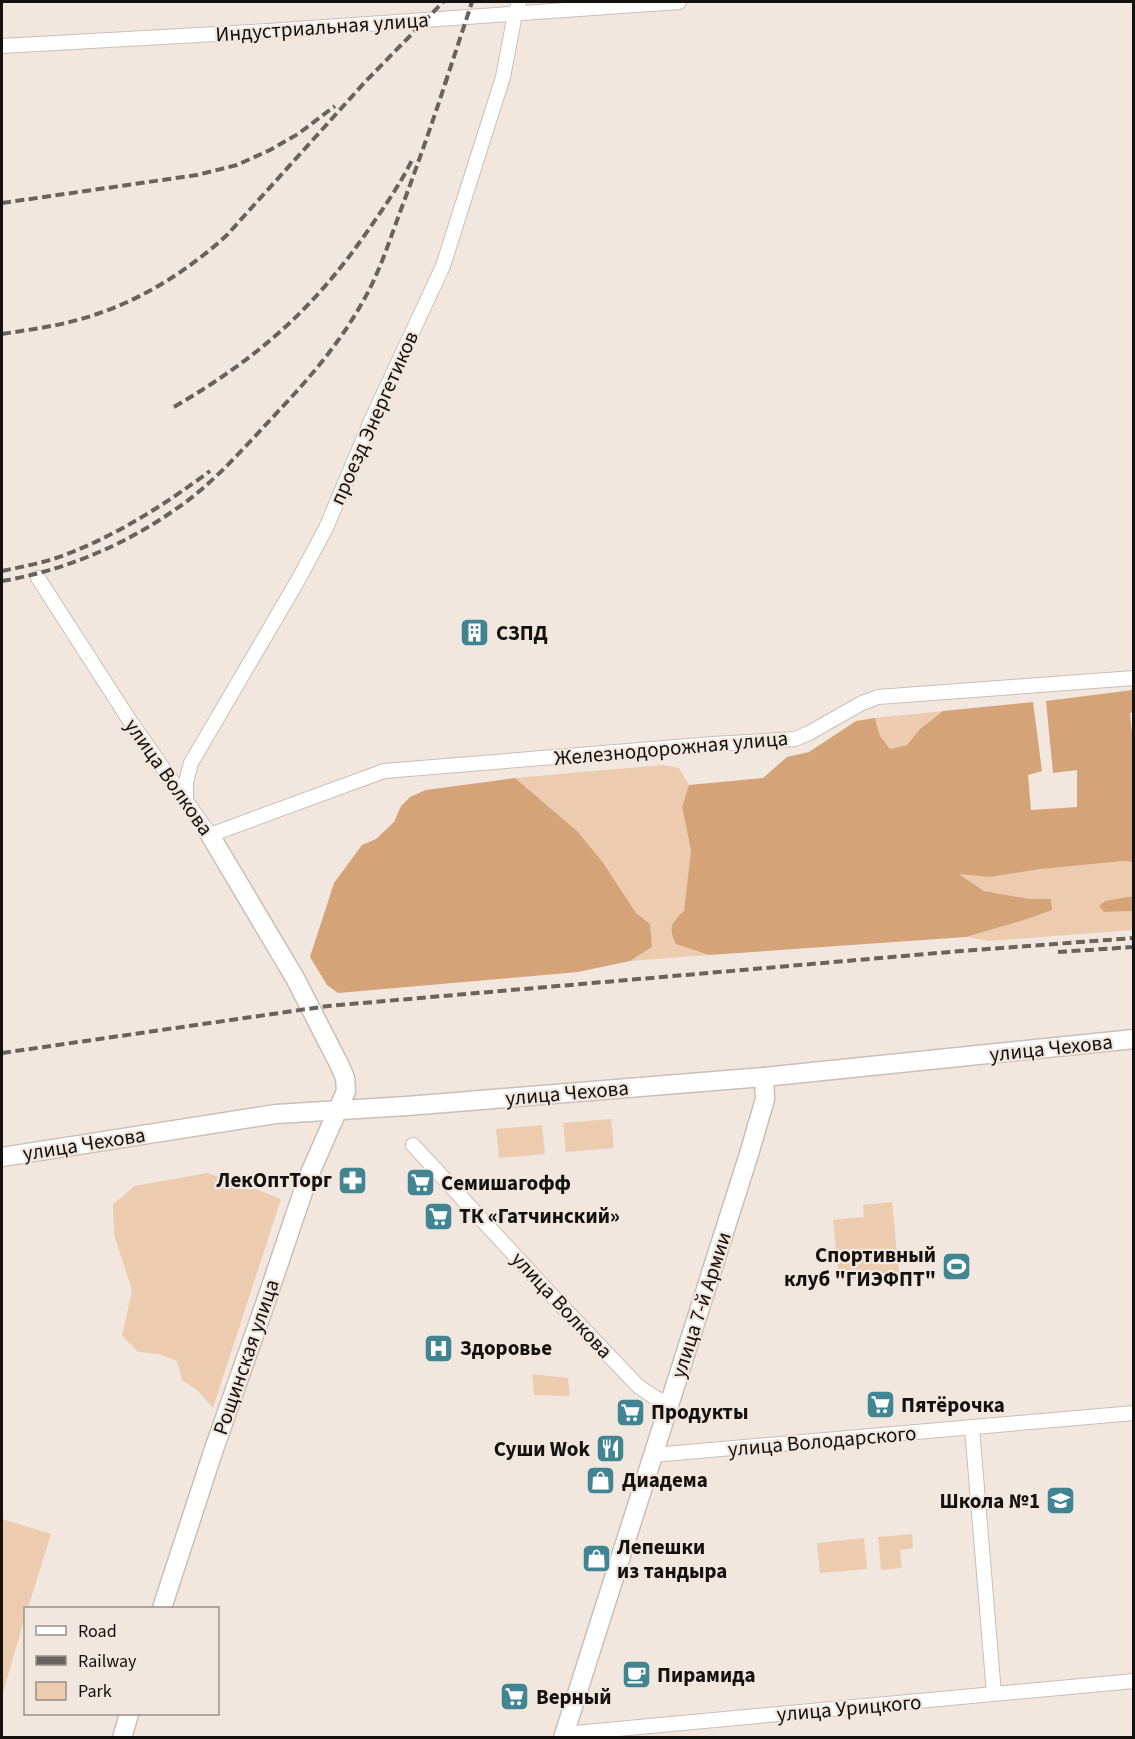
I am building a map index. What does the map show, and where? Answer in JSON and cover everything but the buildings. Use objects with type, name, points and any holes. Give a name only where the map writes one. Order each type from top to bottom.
[{"type":"street","name":"Индустриальная улица","points":[[2,46],[268,31],[517,8],[679,2]]},
{"type":"street","name":"проезд Энергетиков","points":[[186,800],[186,782],[191,763],[326,528],[371,421],[443,266],[503,77],[517,8]]},
{"type":"street","name":"улица Волкова","points":[[38,578],[130,721],[210,835],[295,978],[345,1078],[346,1091],[338,1109]]},
{"type":"street","name":"Железнодорожная улица","points":[[210,835],[384,771],[795,739],[862,703],[878,697],[1134,678]]},
{"type":"street","name":"улица Чехова","points":[[2,1157],[276,1114],[407,1106],[764,1077],[1134,1039]]},
{"type":"street","name":"улица 7-й Армии","points":[[563,1736],[749,1154],[765,1099],[764,1077]]},
{"type":"street","name":"Рощинская улица","points":[[162,1607],[307,1180],[338,1109]]},
{"type":"street","name":"улица Волкова","points":[[413,1145],[638,1386],[669,1404]]},
{"type":"street","name":"улица Володарского","points":[[653,1455],[1134,1413]]},
{"type":"street","points":[[972,1428],[994,1694]]},
{"type":"street","name":"улица Урицкого","points":[[563,1736],[1134,1681]]},
{"type":"street","points":[[122,1737],[128,1715]]},
{"type":"green space","points":[[943,711],[920,729],[907,745],[890,749],[880,736],[875,718]]},
{"type":"green space","points":[[663,765],[679,768],[689,785],[682,807],[691,850],[684,911],[674,920],[677,944],[709,955],[630,961],[652,947],[650,924],[636,913],[602,861],[577,831],[515,778]]},
{"type":"green space","points":[[1133,862],[1133,896],[1105,901],[1104,912],[1133,911],[1133,930],[989,941],[966,937],[1021,921],[1050,899],[1030,899],[984,891],[958,873],[990,877],[1041,869]]},
{"type":"green space","points":[[611,1119],[614,1148],[566,1152],[563,1123]]},
{"type":"green space","points":[[542,1125],[545,1154],[499,1158],[496,1129]]},
{"type":"green space","points":[[207,1173],[241,1183],[281,1199],[213,1408],[197,1390],[182,1380],[177,1361],[159,1354],[138,1352],[122,1336],[132,1290],[114,1235],[113,1204],[135,1186]]},
{"type":"green space","points":[[892,1202],[899,1274],[839,1280],[833,1220],[864,1217],[863,1205]]},
{"type":"green space","points":[[532,1374],[568,1378],[570,1396],[534,1395]]},
{"type":"green space","points":[[2,1519],[51,1534],[28,1607],[24,1607],[24,1620],[2,1696]]},
{"type":"green space","points":[[912,1534],[913,1548],[900,1550],[902,1568],[881,1570],[878,1537]]},
{"type":"green space","points":[[864,1538],[867,1569],[820,1573],[817,1543]]},
{"type":"shaded area","points":[[1133,690],[1133,712],[1130,713],[1134,753],[1133,862],[1041,869],[990,877],[959,874],[984,891],[1030,899],[1051,899],[1052,910],[966,937],[709,955],[676,944],[672,926],[684,911],[691,850],[682,807],[689,785],[763,778],[787,757],[809,752],[856,721],[875,718],[880,736],[890,749],[907,745],[920,729],[943,711],[1033,702],[1042,771],[1028,775],[1031,810],[1077,807],[1077,770],[1053,773],[1046,701]]},
{"type":"shaded area","points":[[515,778],[577,831],[602,861],[636,913],[650,924],[652,947],[630,961],[578,972],[338,993],[327,985],[310,957],[334,883],[362,845],[376,839],[394,822],[401,806],[410,797],[426,790]]},
{"type":"shaded area","points":[[1133,896],[1133,911],[1104,912],[1099,906],[1105,901]]},
{"type":"railway","points":[[2,334],[74,321],[97,314],[149,291],[198,259],[227,235],[365,82],[443,2]]},
{"type":"railway","points":[[445,84],[472,2]]},
{"type":"railway","points":[[2,581],[69,564],[113,546],[154,524],[213,479],[297,391],[343,334],[373,282],[412,181],[447,78]]},
{"type":"railway","points":[[2,203],[197,175],[237,165],[298,134],[335,106]]},
{"type":"railway","points":[[174,407],[232,370],[282,330],[305,308],[327,284],[369,229],[413,158]]},
{"type":"railway","points":[[2,571],[49,560],[97,541],[155,509],[210,471]]},
{"type":"railway","points":[[2,1053],[328,1006],[1134,938]]},
{"type":"railway","points":[[1058,952],[1134,947]]},
{"type":"place","name":"СЗПД","points":[[475,633]]},
{"type":"place","name":"ЛекОптТорг","points":[[353,1180]]},
{"type":"place","name":"Семишагофф","points":[[420,1183]]},
{"type":"place","name":"ТК «Гатчинский»","points":[[438,1216]]},
{"type":"place","name":"Спортивный клуб \"ГИЭФПТ\"","points":[[957,1267]]},
{"type":"place","name":"Здоровье","points":[[439,1348]]},
{"type":"place","name":"Пятёрочка","points":[[880,1405]]},
{"type":"place","name":"Продукты","points":[[630,1412]]},
{"type":"place","name":"Суши Wok","points":[[611,1449]]},
{"type":"place","name":"Диадема","points":[[601,1480]]},
{"type":"place","name":"Школа №1","points":[[1061,1501]]},
{"type":"place","name":"Лепешки из тандыра","points":[[596,1559]]},
{"type":"place","name":"Пирамида","points":[[636,1675]]},
{"type":"place","name":"Верный","points":[[515,1697]]}]
